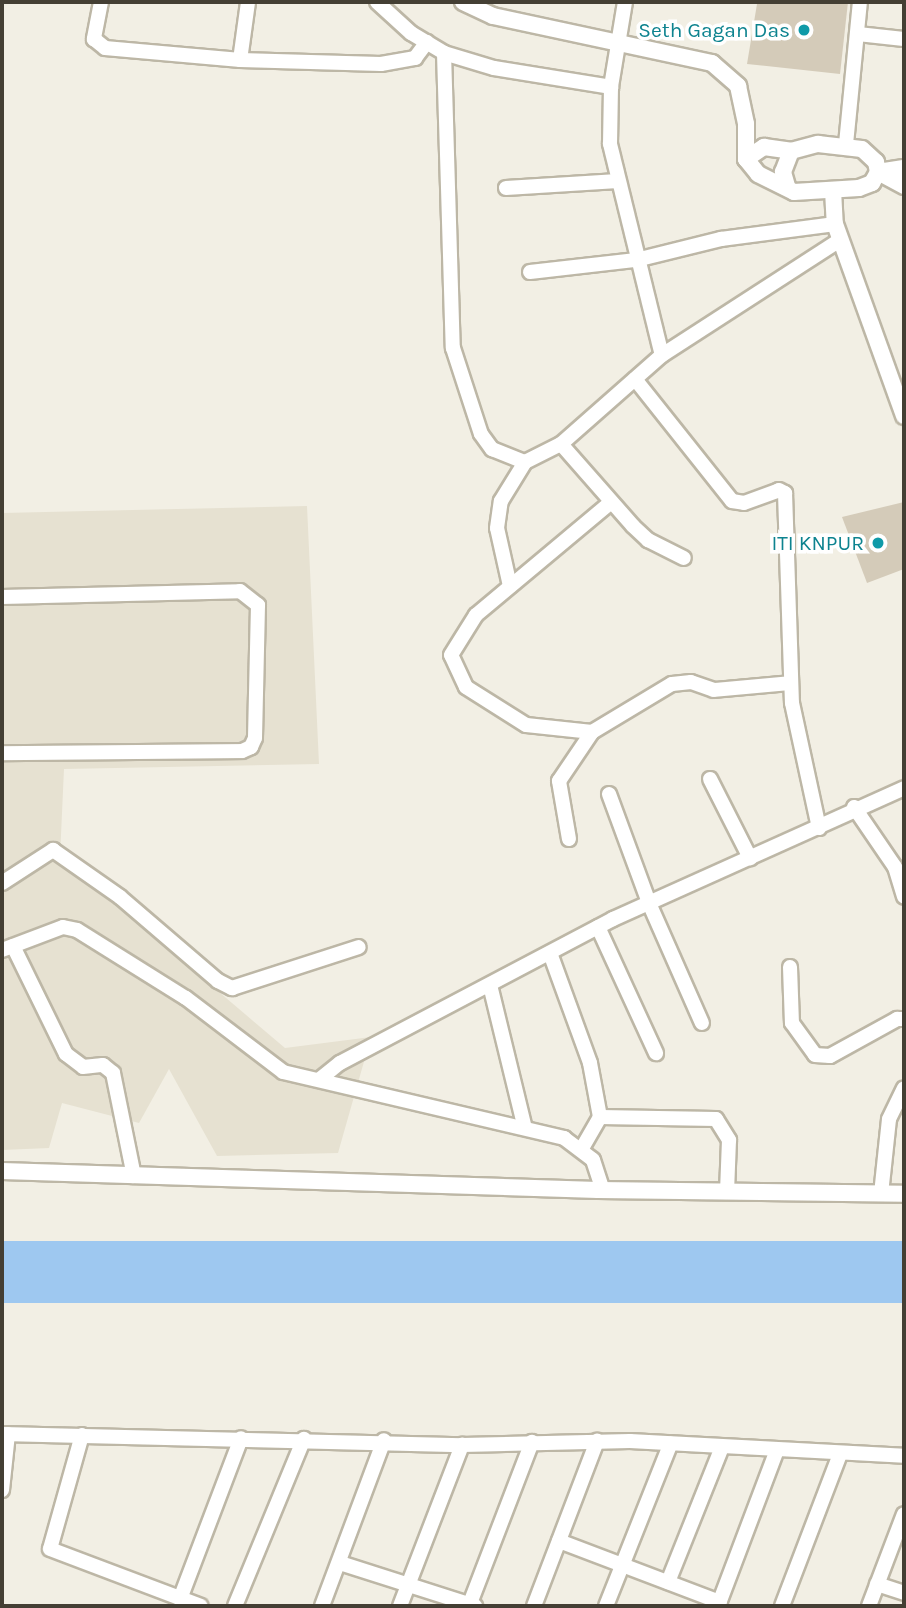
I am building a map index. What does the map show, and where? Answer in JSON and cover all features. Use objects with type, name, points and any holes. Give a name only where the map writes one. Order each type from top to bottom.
[{"type":"street","points":[[101,2],[94,40],[105,48],[240,60],[381,64],[415,58],[427,42]]},
{"type":"street","points":[[377,2],[444,53],[494,68],[611,87]]},
{"type":"street","points":[[463,2],[493,16],[712,63],[727,73],[738,86],[746,124],[746,159],[758,174],[787,186],[794,192],[859,188],[872,183],[878,172]]},
{"type":"street","points":[[625,2],[611,87],[610,144],[636,260],[662,355]]},
{"type":"street","points":[[845,144],[860,2]]},
{"type":"street","points":[[240,60],[244,3]]},
{"type":"street","points":[[858,34],[904,39]]},
{"type":"street","points":[[444,53],[453,348],[481,434],[503,456],[526,462]]},
{"type":"street","points":[[746,159],[764,147],[791,151],[806,145],[845,144],[871,155],[878,172],[904,186]]},
{"type":"street","points":[[787,186],[783,172],[791,151]]},
{"type":"street","points":[[878,172],[904,167]]},
{"type":"street","points":[[506,188],[618,181]]},
{"type":"street","points":[[833,190],[835,224],[840,240],[904,416]]},
{"type":"street","points":[[530,272],[636,260],[721,239],[835,224]]},
{"type":"street","points":[[510,586],[497,528],[501,501],[526,462],[561,444],[662,355],[840,240]]},
{"type":"street","points":[[635,379],[732,501],[744,503],[779,489],[785,493],[791,683],[818,828]]},
{"type":"street","points":[[561,444],[648,540],[684,558]]},
{"type":"street","points":[[592,732],[526,725],[466,687],[451,655],[476,615],[611,502]]},
{"type":"street","points":[[2,597],[240,591],[258,605],[255,738],[251,747],[242,751],[2,753]]},
{"type":"street","points":[[569,839],[559,781],[592,732],[672,684],[691,682],[714,690],[791,683]]},
{"type":"street","points":[[710,779],[750,858]]},
{"type":"street","points":[[320,1079],[340,1063],[598,927],[818,828],[854,807],[904,788]]},
{"type":"street","points":[[609,793],[649,903],[702,1023]]},
{"type":"street","points":[[854,807],[895,867],[904,897]]},
{"type":"street","points":[[2,883],[53,850],[120,897],[218,981],[232,988],[359,947]]},
{"type":"street","points":[[134,1176],[113,1073],[103,1065],[83,1067],[66,1055],[7,948],[63,927],[77,930],[186,998],[267,1063],[283,1072],[524,1125],[582,1148],[593,1160],[603,1190]]},
{"type":"street","points":[[598,927],[656,1053]]},
{"type":"street","points":[[550,953],[590,1063],[600,1117],[582,1148]]},
{"type":"street","points":[[790,967],[792,1023],[816,1055],[830,1056],[897,1019],[904,1019]]},
{"type":"street","points":[[490,985],[524,1125]]},
{"type":"street","points":[[881,1194],[890,1119],[904,1088]]},
{"type":"street","points":[[600,1117],[716,1119],[729,1140],[727,1192]]},
{"type":"street","points":[[2,1171],[603,1190],[904,1194]]},
{"type":"street","points":[[2,1490],[5,1434],[384,1440],[462,1445],[597,1441],[904,1456]]},
{"type":"street","points":[[82,1435],[50,1549],[201,1606]]},
{"type":"street","points":[[180,1599],[241,1438]]},
{"type":"street","points":[[235,1606],[304,1439]]},
{"type":"street","points":[[322,1606],[384,1440]]},
{"type":"street","points":[[534,1606],[597,1441]]},
{"type":"street","points":[[340,1563],[409,1583],[471,1606],[532,1442]]},
{"type":"street","points":[[606,1606],[625,1566],[671,1443]]},
{"type":"street","points":[[400,1606],[462,1445]]},
{"type":"street","points":[[668,1583],[722,1447]]},
{"type":"street","points":[[559,1541],[719,1604],[777,1450]]},
{"type":"street","points":[[782,1606],[840,1454]]},
{"type":"street","points":[[869,1606],[904,1514]]},
{"type":"street","points":[[877,1584],[904,1593]]},
{"type":"shaded area","points":[[307,506],[319,764],[64,769],[60,857],[285,1048],[371,1037],[338,1153],[217,1156],[169,1069],[139,1123],[62,1103],[49,1148],[2,1150],[2,513]]},
{"type":"water","points":[[2,1241],[904,1241],[904,1303],[2,1303]]},
{"type":"building","name":"Seth Gagan Das","points":[[848,2],[840,74],[747,64],[757,4]]},
{"type":"building","name":"ITI KNPUR","points":[[904,502],[904,569],[867,583],[842,517]]},
{"type":"place","name":"Seth Gagan Das","points":[[804,30]]},
{"type":"place","name":"ITI KNPUR","points":[[878,543]]}]
